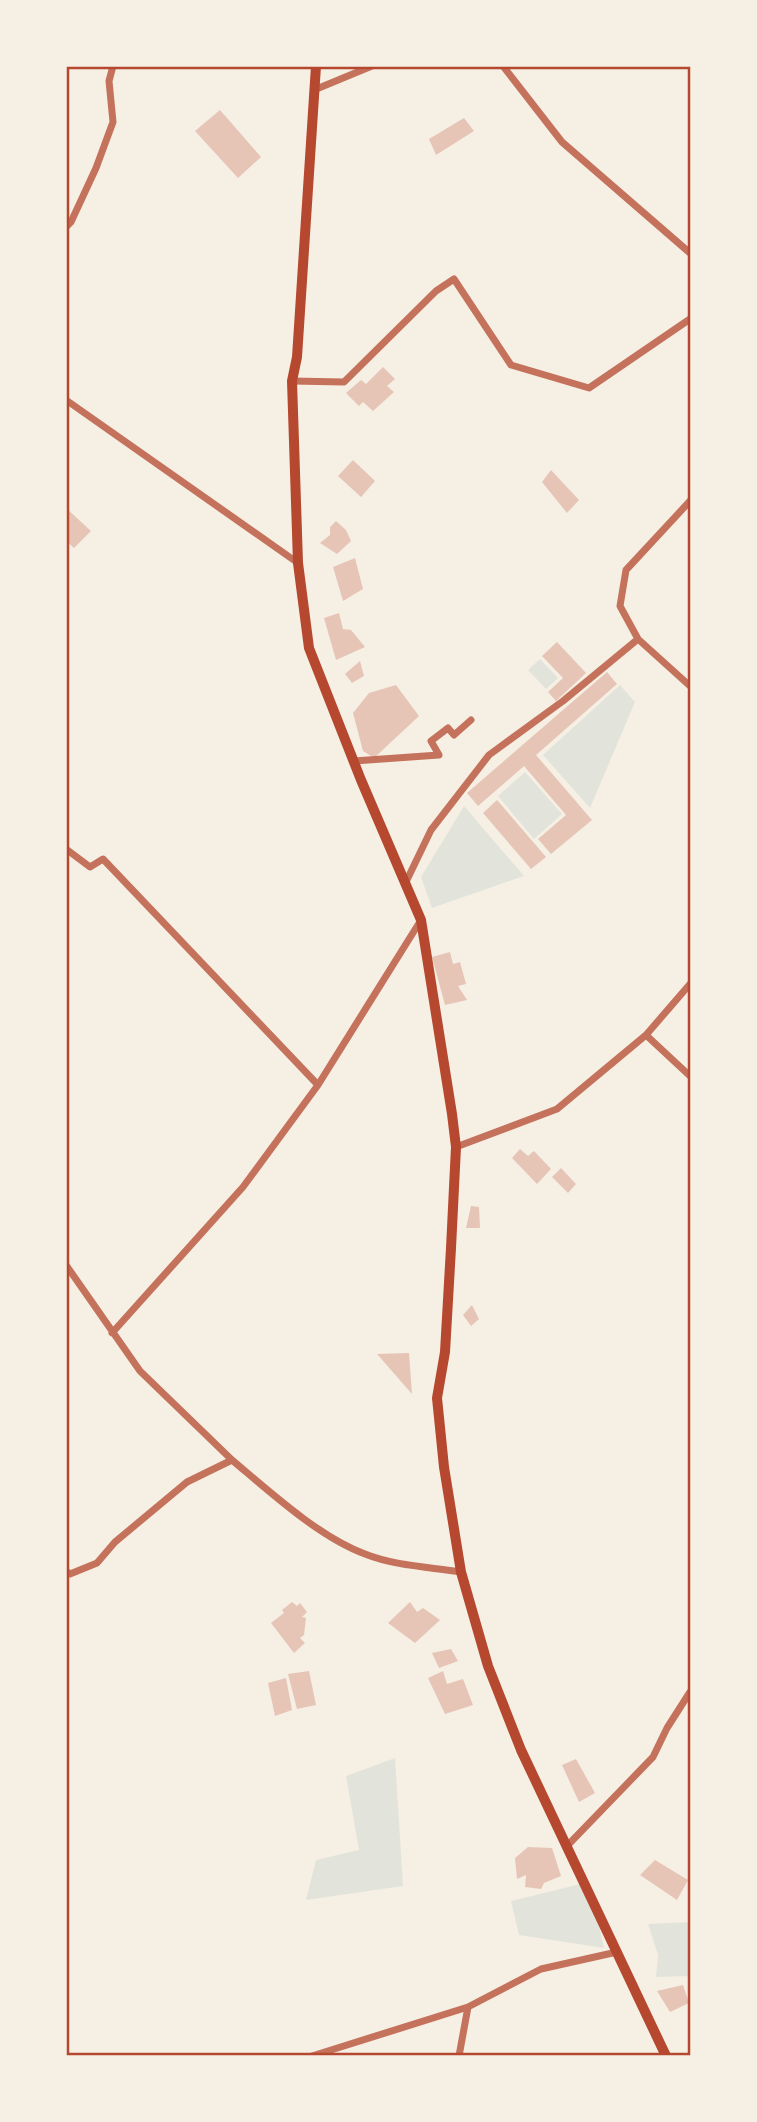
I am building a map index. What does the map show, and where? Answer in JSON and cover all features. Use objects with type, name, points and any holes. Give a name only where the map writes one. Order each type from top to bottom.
[{"type":"main road","points":[[316,66],[297,357],[292,381],[298,563],[309,648],[421,920],[456,1147],[446,1352],[437,1398],[444,1467],[461,1572],[488,1665],[521,1750],[666,2056]]},
{"type":"street","points":[[66,227],[71,222],[96,168],[113,122],[109,81],[113,66]]},
{"type":"street","points":[[314,90],[372,66]]},
{"type":"street","points":[[503,66],[562,142],[691,253]]},
{"type":"street","points":[[292,381],[344,382],[436,291],[454,279],[510,365],[589,388],[691,319]]},
{"type":"street","points":[[66,400],[298,563]]},
{"type":"street","points":[[691,501],[626,570],[620,606],[638,639],[691,686]]},
{"type":"street","points":[[405,884],[432,830],[489,755],[564,701],[638,639]]},
{"type":"street","points":[[354,761],[439,755],[431,741],[448,728],[454,735],[471,720]]},
{"type":"street","points":[[66,849],[90,867],[103,859],[318,1085]]},
{"type":"street","points":[[112,1333],[243,1187],[318,1085],[421,920]]},
{"type":"street","points":[[456,1147],[557,1109],[646,1035],[691,984]]},
{"type":"street","points":[[646,1035],[691,1076]]},
{"type":"street","points":[[66,1265],[140,1371],[232,1460],[287,1506],[365,1554],[461,1572]]},
{"type":"street","points":[[66,1571],[70,1574],[97,1563],[115,1542],[187,1482],[232,1460]]},
{"type":"street","points":[[566,1846],[653,1757],[667,1728],[691,1692]]},
{"type":"street","points":[[312,2056],[468,2007],[541,1969],[617,1952]]},
{"type":"street","points":[[459,2056],[468,2007]]},
{"type":"shaded area","points":[[540,659],[558,678],[546,689],[528,670]]},
{"type":"shaded area","points":[[620,685],[635,702],[590,808],[543,755]]},
{"type":"shaded area","points":[[525,772],[562,814],[534,839],[498,796]]},
{"type":"shaded area","points":[[464,806],[524,876],[432,908],[421,877]]},
{"type":"shaded area","points":[[395,1758],[403,1886],[306,1900],[316,1860],[359,1850],[346,1776]]},
{"type":"shaded area","points":[[589,1882],[604,1948],[519,1935],[511,1901]]},
{"type":"shaded area","points":[[690,1922],[690,1976],[656,1977],[658,1955],[648,1924]]},
{"type":"building","points":[[220,110],[261,157],[238,178],[195,131]]},
{"type":"building","points":[[464,118],[474,131],[436,155],[429,139]]},
{"type":"building","points":[[383,367],[395,379],[387,386],[394,392],[373,411],[363,402],[359,406],[346,393],[361,380],[366,384]]},
{"type":"building","points":[[353,460],[375,481],[361,497],[338,476]]},
{"type":"building","points":[[551,470],[579,500],[567,513],[542,482]]},
{"type":"building","points":[[66,508],[91,531],[74,548],[66,541]]},
{"type":"building","points":[[336,521],[346,530],[351,541],[337,554],[320,543],[330,535],[330,527]]},
{"type":"building","points":[[355,558],[363,589],[343,601],[333,567]]},
{"type":"building","points":[[339,613],[343,629],[351,630],[365,647],[336,660],[324,618]]},
{"type":"building","points":[[557,642],[586,673],[556,701],[548,692],[563,678],[542,656]]},
{"type":"building","points":[[360,661],[364,676],[352,683],[345,674]]},
{"type":"building","points":[[607,672],[617,684],[536,755],[592,820],[551,854],[538,839],[566,815],[524,766],[478,806],[467,793]]},
{"type":"building","points":[[396,685],[419,716],[374,758],[363,751],[353,713],[369,693]]},
{"type":"building","points":[[497,800],[546,857],[531,869],[483,813]]},
{"type":"building","points":[[450,952],[453,964],[460,962],[466,984],[458,986],[467,1000],[445,1005],[432,957]]},
{"type":"building","points":[[520,1149],[528,1156],[534,1151],[551,1169],[537,1184],[512,1158]]},
{"type":"building","points":[[561,1168],[576,1184],[568,1193],[552,1177]]},
{"type":"building","points":[[471,1206],[479,1207],[480,1228],[466,1228]]},
{"type":"building","points":[[472,1305],[479,1319],[471,1326],[463,1315]]},
{"type":"building","points":[[409,1353],[412,1394],[377,1354]]},
{"type":"building","points":[[292,1602],[297,1606],[300,1603],[307,1612],[302,1617],[306,1618],[304,1635],[300,1638],[305,1643],[294,1653],[271,1623],[284,1613],[282,1610]]},
{"type":"building","points":[[410,1602],[417,1612],[423,1608],[440,1620],[415,1643],[388,1623]]},
{"type":"building","points":[[451,1649],[458,1661],[439,1668],[432,1653]]},
{"type":"building","points":[[309,1671],[316,1705],[297,1709],[288,1674]]},
{"type":"building","points":[[443,1671],[447,1684],[463,1679],[473,1705],[445,1714],[428,1678]]},
{"type":"building","points":[[286,1678],[292,1710],[275,1716],[268,1683]]},
{"type":"building","points":[[576,1759],[595,1793],[579,1802],[562,1765]]},
{"type":"building","points":[[528,1847],[552,1848],[561,1876],[544,1883],[541,1889],[525,1887],[526,1875],[517,1879],[515,1858]]},
{"type":"building","points":[[655,1860],[688,1880],[677,1900],[640,1875]]},
{"type":"building","points":[[683,1985],[689,2003],[670,2012],[657,1991]]}]
